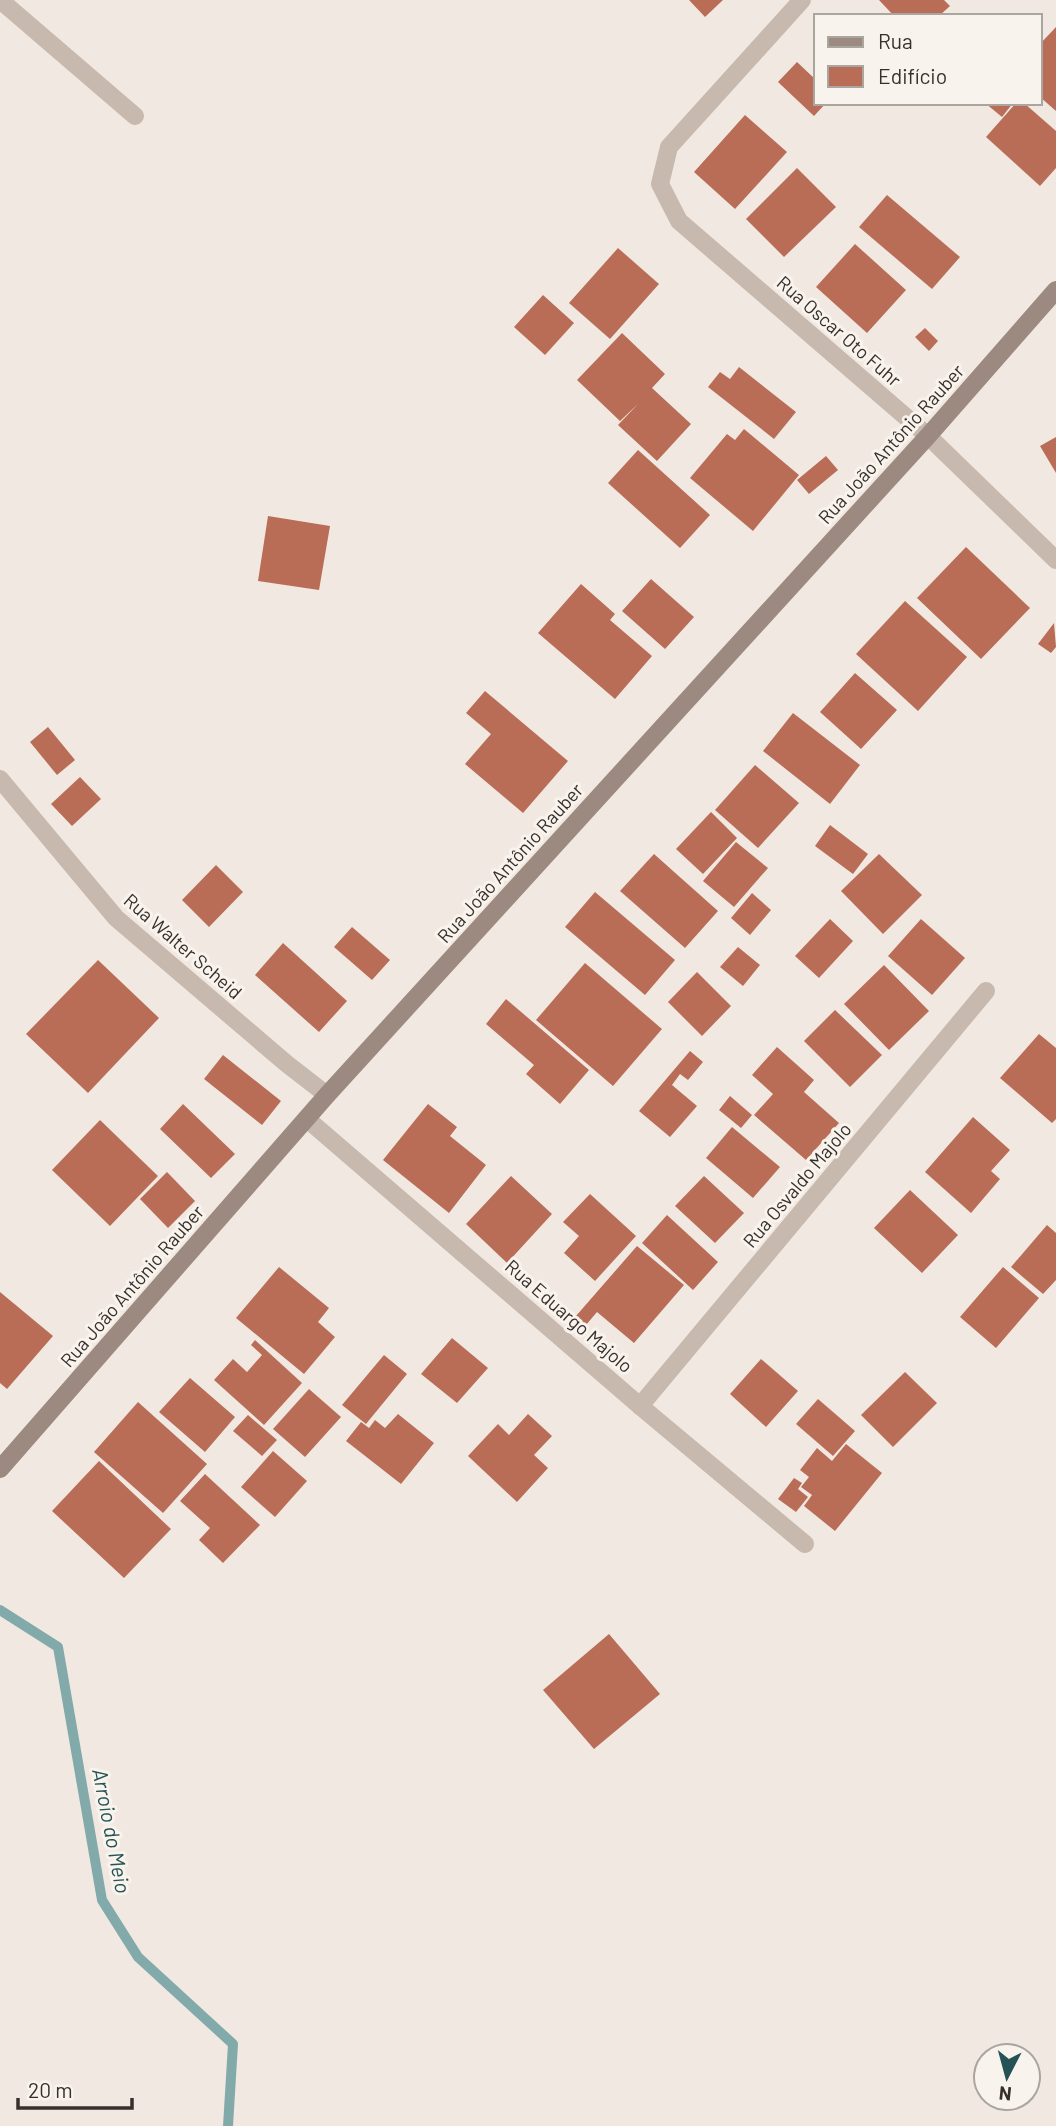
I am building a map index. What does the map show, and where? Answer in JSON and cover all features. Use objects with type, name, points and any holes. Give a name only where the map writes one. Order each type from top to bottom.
[{"type":"street","points":[[0,0],[135,116]]},
{"type":"street","name":"Rua Oscar Oto Fuhr","points":[[802,0],[669,147],[660,184],[679,221],[928,436],[1056,559]]},
{"type":"street","name":"Rua João Antônio Rauber","points":[[0,1469],[327,1095],[928,436],[1056,290]]},
{"type":"street","name":"Rua Walter Scheid","points":[[0,779],[116,918],[327,1095]]},
{"type":"street","name":"Rua Osvaldo Majolo","points":[[640,1406],[986,991]]},
{"type":"street","name":"Rua Eduargo Majolo","points":[[307,1119],[640,1406],[805,1544]]},
{"type":"building","points":[[689,0],[723,0],[705,17]]},
{"type":"building","points":[[879,0],[944,0],[950,6],[941,14],[892,14]]},
{"type":"building","points":[[1056,27],[1056,111],[1042,99],[1042,42]]},
{"type":"building","points":[[797,62],[814,78],[814,105],[824,105],[814,116],[778,82]]},
{"type":"building","points":[[987,105],[1011,105],[1002,117]]},
{"type":"building","points":[[1014,105],[1026,105],[1056,131],[1056,168],[1040,186],[986,137]]},
{"type":"building","points":[[745,115],[787,152],[735,209],[694,172]]},
{"type":"building","points":[[797,168],[836,207],[784,257],[746,219]]},
{"type":"building","points":[[887,195],[960,257],[932,289],[859,227]]},
{"type":"building","points":[[855,244],[906,290],[867,333],[816,287]]},
{"type":"building","points":[[618,248],[659,284],[610,339],[569,303]]},
{"type":"building","points":[[543,295],[574,323],[545,355],[514,327]]},
{"type":"building","points":[[925,328],[938,341],[929,351],[915,337]]},
{"type":"building","points":[[622,333],[665,374],[652,388],[691,424],[657,461],[618,425],[638,404],[620,421],[577,380]]},
{"type":"building","points":[[739,367],[796,412],[774,439],[708,387],[720,372],[730,379]]},
{"type":"building","points":[[744,429],[799,475],[753,531],[690,478],[727,434],[735,440]]},
{"type":"building","points":[[1056,437],[1056,473],[1040,446]]},
{"type":"building","points":[[638,450],[710,515],[680,548],[608,483]]},
{"type":"building","points":[[826,456],[838,470],[809,494],[797,480]]},
{"type":"building","points":[[268,516],[330,526],[319,590],[258,581]]},
{"type":"building","points":[[966,547],[1030,608],[981,659],[917,598]]},
{"type":"building","points":[[651,579],[694,617],[665,649],[622,611]]},
{"type":"building","points":[[581,584],[615,614],[610,620],[652,656],[615,699],[538,633]]},
{"type":"building","points":[[905,601],[967,657],[918,711],[856,654]]},
{"type":"building","points":[[1054,623],[1056,647],[1051,653],[1038,644]]},
{"type":"building","points":[[855,673],[897,710],[861,749],[820,712]]},
{"type":"building","points":[[485,691],[568,761],[523,813],[465,764],[491,734],[466,713]]},
{"type":"building","points":[[793,713],[860,765],[830,804],[763,751]]},
{"type":"building","points":[[48,727],[75,760],[57,775],[30,742]]},
{"type":"building","points":[[755,765],[799,803],[758,848],[715,810]]},
{"type":"building","points":[[80,777],[101,799],[72,826],[51,804]]},
{"type":"building","points":[[711,812],[737,838],[703,874],[676,849]]},
{"type":"building","points":[[830,825],[868,854],[853,874],[815,846]]},
{"type":"building","points":[[736,842],[768,868],[734,907],[703,881]]},
{"type":"building","points":[[654,854],[718,911],[685,948],[620,891]]},
{"type":"building","points":[[879,854],[922,895],[883,934],[841,891]]},
{"type":"building","points":[[216,865],[243,892],[209,927],[182,900]]},
{"type":"building","points":[[595,892],[675,960],[645,995],[565,927]]},
{"type":"building","points":[[752,893],[771,910],[750,935],[731,918]]},
{"type":"building","points":[[830,919],[853,941],[819,978],[795,956]]},
{"type":"building","points":[[921,919],[965,958],[932,995],[888,956]]},
{"type":"building","points":[[352,927],[390,960],[372,980],[334,947]]},
{"type":"building","points":[[283,943],[347,1001],[319,1032],[255,975]]},
{"type":"building","points":[[738,947],[760,965],[743,986],[720,967]]},
{"type":"building","points":[[98,960],[159,1018],[88,1093],[26,1034]]},
{"type":"building","points":[[585,963],[662,1029],[613,1086],[536,1020]]},
{"type":"building","points":[[884,965],[929,1011],[889,1050],[844,1004]]},
{"type":"building","points":[[697,972],[731,1006],[702,1036],[668,1002]]},
{"type":"building","points":[[506,999],[589,1070],[560,1104],[526,1074],[534,1065],[486,1024]]},
{"type":"building","points":[[835,1010],[882,1055],[850,1087],[804,1041]]},
{"type":"building","points":[[1039,1034],[1056,1048],[1056,1119],[1052,1123],[1000,1078]]},
{"type":"building","points":[[777,1047],[814,1080],[804,1092],[839,1123],[806,1160],[754,1115],[773,1094],[752,1075]]},
{"type":"building","points":[[690,1051],[703,1062],[688,1080],[680,1074],[672,1085],[697,1106],[670,1137],[639,1111]]},
{"type":"building","points":[[223,1055],[281,1101],[262,1125],[204,1079]]},
{"type":"building","points":[[730,1096],[752,1115],[741,1128],[719,1110]]},
{"type":"building","points":[[183,1104],[235,1154],[211,1178],[160,1129]]},
{"type":"building","points":[[428,1104],[457,1127],[450,1136],[486,1165],[449,1213],[383,1160]]},
{"type":"building","points":[[973,1117],[1010,1150],[991,1171],[1000,1179],[971,1213],[925,1172]]},
{"type":"building","points":[[100,1120],[158,1176],[110,1226],[52,1170]]},
{"type":"building","points":[[732,1127],[780,1167],[753,1198],[706,1158]]},
{"type":"building","points":[[167,1172],[195,1201],[168,1228],[140,1199]]},
{"type":"building","points":[[511,1176],[552,1214],[507,1263],[466,1224]]},
{"type":"building","points":[[704,1176],[744,1213],[715,1243],[675,1206]]},
{"type":"building","points":[[910,1190],[958,1235],[922,1273],[874,1228]]},
{"type":"building","points":[[590,1194],[636,1236],[595,1281],[564,1253],[579,1236],[563,1222]]},
{"type":"building","points":[[667,1215],[718,1262],[693,1290],[642,1243]]},
{"type":"building","points":[[1047,1225],[1056,1233],[1056,1280],[1043,1294],[1011,1267]]},
{"type":"building","points":[[637,1246],[684,1285],[634,1343],[597,1312],[586,1325],[576,1316]]},
{"type":"building","points":[[279,1267],[329,1308],[318,1322],[335,1337],[304,1374],[236,1318]]},
{"type":"building","points":[[1003,1267],[1039,1298],[996,1348],[960,1317]]},
{"type":"building","points":[[0,1292],[53,1336],[7,1389],[0,1383]]},
{"type":"building","points":[[452,1338],[488,1368],[457,1403],[421,1374]]},
{"type":"building","points":[[255,1340],[302,1383],[264,1425],[214,1380],[233,1359],[247,1372],[262,1355],[251,1345]]},
{"type":"building","points":[[384,1355],[407,1374],[366,1424],[342,1405]]},
{"type":"building","points":[[761,1359],[798,1391],[766,1427],[730,1394]]},
{"type":"building","points":[[905,1372],[937,1403],[893,1447],[861,1415]]},
{"type":"building","points":[[190,1378],[235,1417],[205,1452],[159,1412]]},
{"type":"building","points":[[309,1389],[341,1417],[305,1457],[273,1429]]},
{"type":"building","points":[[818,1399],[855,1431],[833,1456],[796,1424]]},
{"type":"building","points":[[138,1402],[207,1464],[163,1513],[94,1452]]},
{"type":"building","points":[[398,1414],[434,1443],[401,1484],[346,1441],[361,1422],[369,1428],[375,1420],[385,1428]]},
{"type":"building","points":[[528,1414],[552,1436],[534,1455],[548,1468],[517,1502],[468,1456],[498,1424],[509,1435]]},
{"type":"building","points":[[248,1415],[277,1440],[262,1456],[233,1431]]},
{"type":"building","points":[[846,1444],[882,1473],[835,1531],[804,1506],[812,1495],[801,1487],[809,1477],[800,1470],[817,1448],[832,1461]]},
{"type":"building","points":[[273,1451],[307,1481],[275,1517],[241,1487]]},
{"type":"building","points":[[99,1461],[171,1529],[124,1578],[52,1511]]},
{"type":"building","points":[[205,1474],[260,1525],[223,1563],[199,1540],[210,1528],[180,1501]]},
{"type":"building","points":[[794,1478],[802,1483],[798,1489],[808,1497],[796,1512],[778,1499]]},
{"type":"building","points":[[609,1634],[660,1694],[594,1749],[543,1690]]},
{"type":"waterway","name":"Arroio do Meio","points":[[0,1610],[58,1647],[102,1900],[138,1957],[233,2044],[228,2126]]}]
